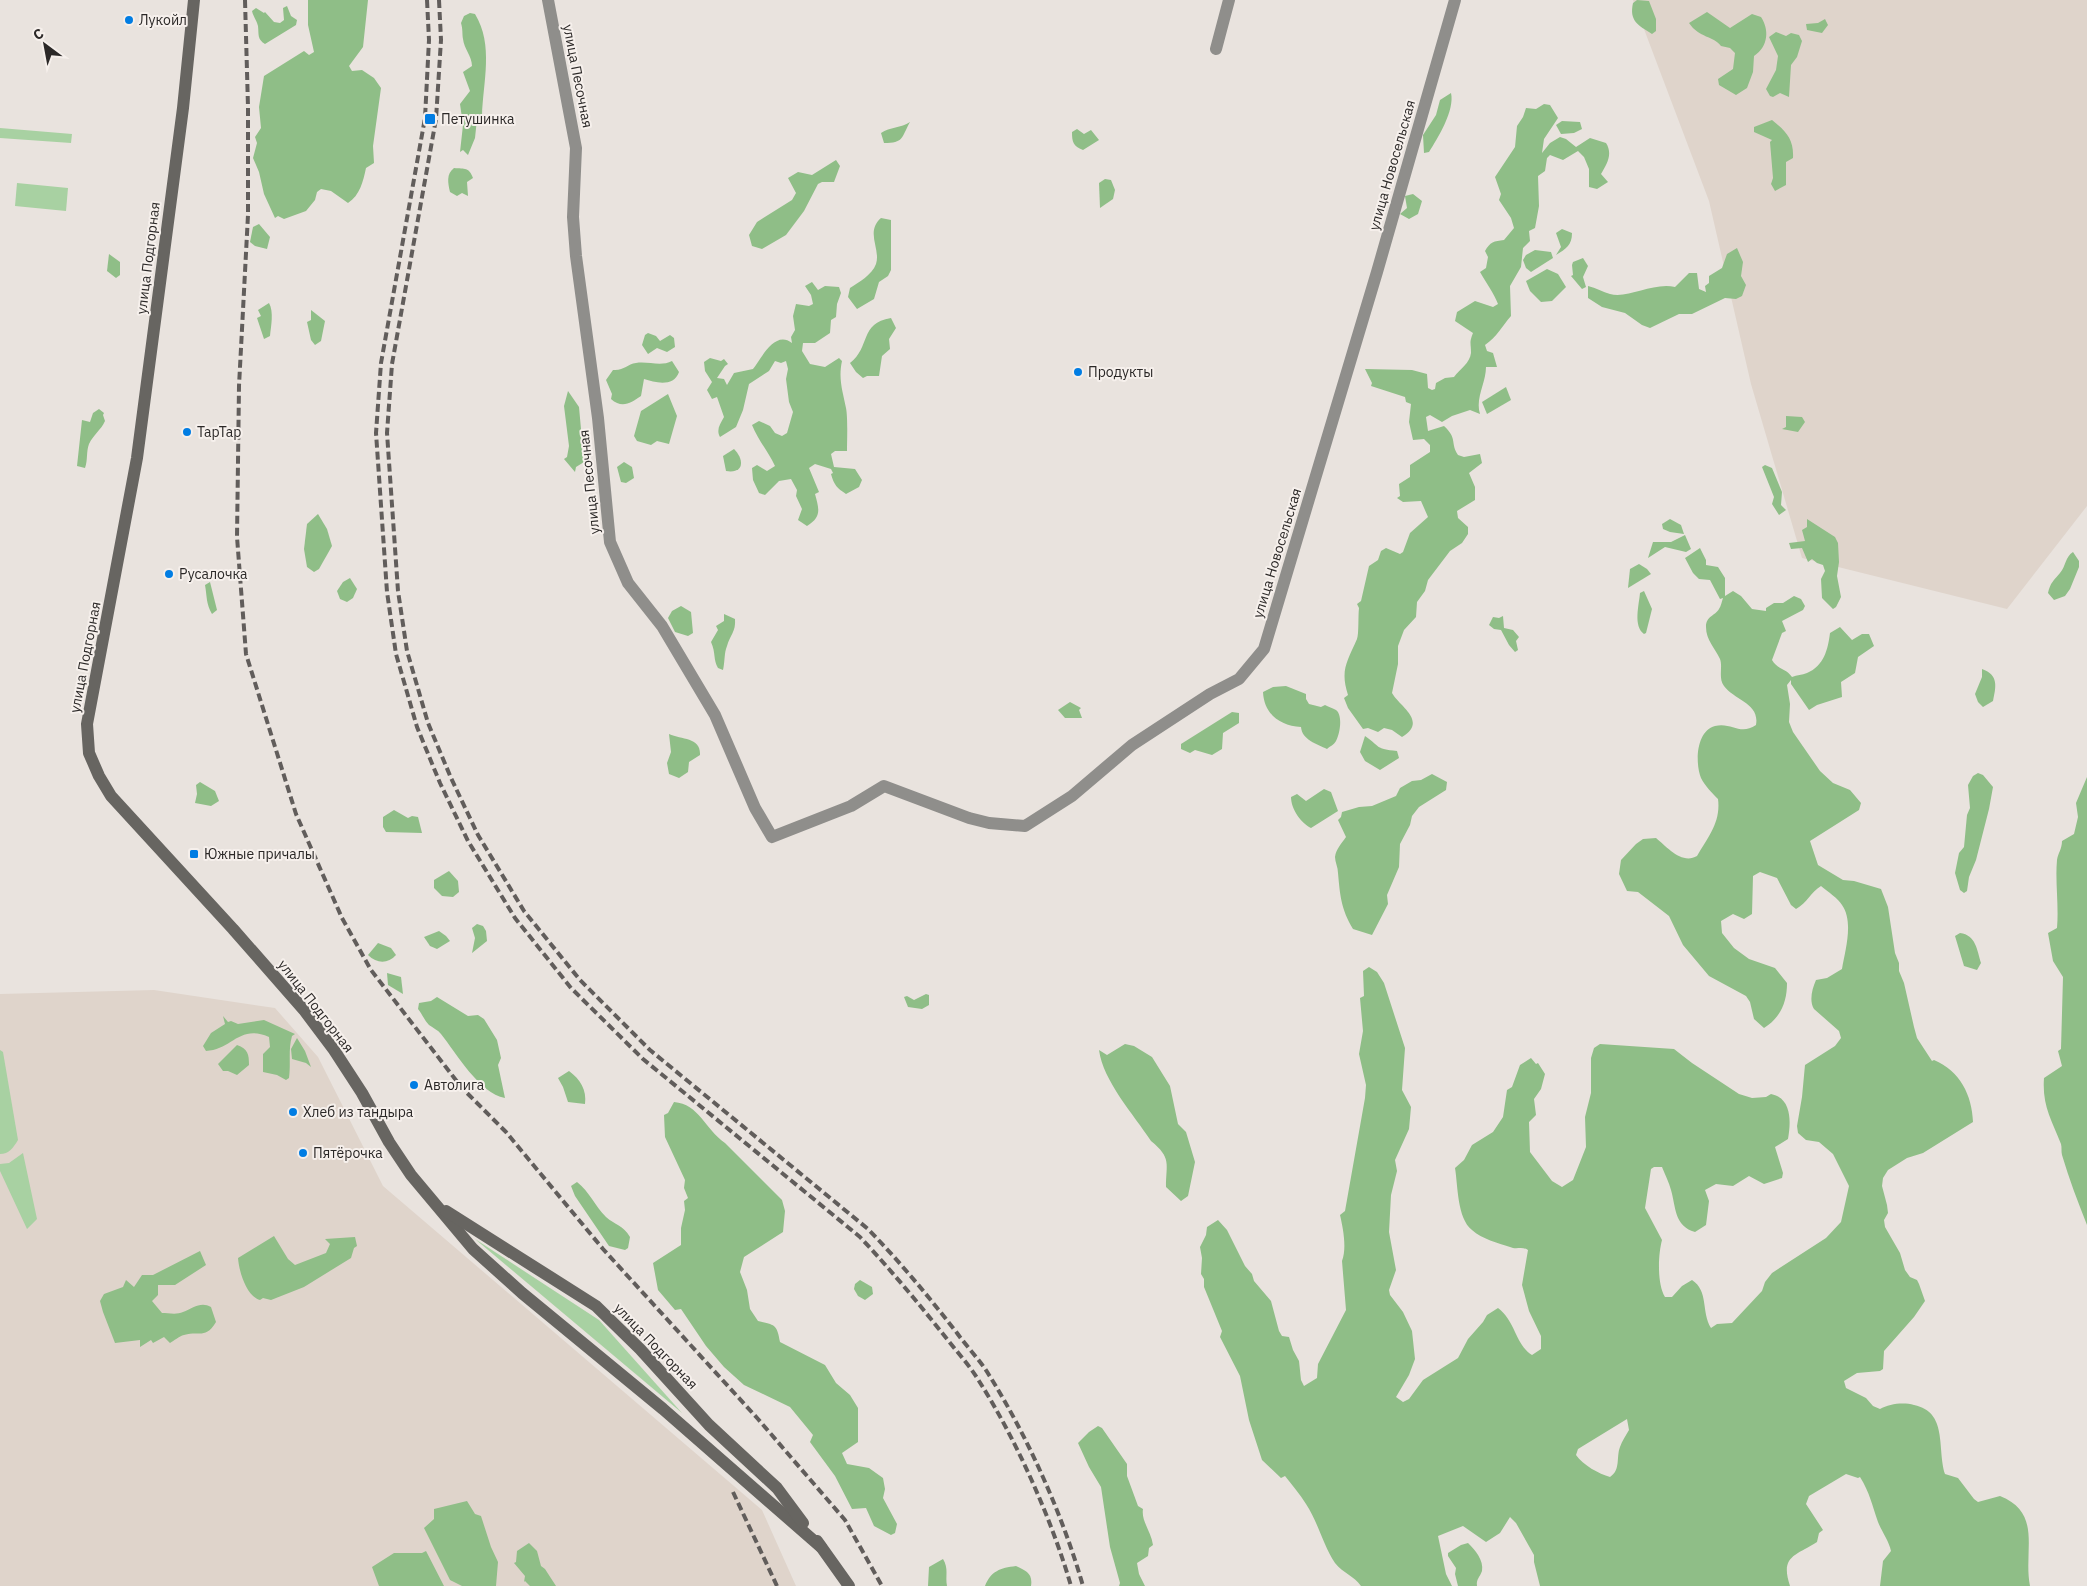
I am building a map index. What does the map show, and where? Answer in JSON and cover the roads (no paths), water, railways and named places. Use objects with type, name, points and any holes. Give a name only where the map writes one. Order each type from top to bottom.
[{"type":"main road","name":"улица Подгорная","points":[[194,0],[180,126],[137,458],[88,724],[89,753],[98,776],[111,796],[233,929],[304,1010],[334,1050],[411,1175],[473,1249],[663,1409],[821,1547]]},
{"type":"main road","name":"улица Подгорная","points":[[436,1205],[596,1306],[710,1425],[777,1488],[849,1586]]},
{"type":"street","name":"улица Песочная","points":[[548,0],[576,148],[574,217],[576,256],[598,418],[610,542],[628,582],[662,626],[716,715],[755,808],[772,837],[851,806]]},
{"type":"street","points":[[1216,50],[1229,0]]},
{"type":"street","name":"улица Новосельская","points":[[851,806],[884,786],[969,818],[989,823],[1025,826],[1072,796],[1132,745],[1210,694],[1239,679],[1264,649],[1377,272],[1455,0]]},
{"type":"railway","points":[[245,0],[248,107],[248,215],[239,386],[237,537],[246,654],[296,814],[342,918],[371,970],[462,1088],[506,1132],[603,1249],[758,1419],[845,1520],[882,1586]]},
{"type":"railway","points":[[427,0],[429,40],[425,118],[381,363],[376,433],[387,592],[396,654],[417,727],[440,783],[468,841],[515,918],[571,988],[643,1059],[860,1237],[905,1287],[968,1365],[993,1404],[1032,1480],[1054,1534],[1071,1586]]},
{"type":"railway","points":[[439,0],[441,40],[436,119],[392,364],[387,433],[398,591],[407,651],[428,723],[478,835],[524,911],[580,980],[650,1050],[868,1229],[936,1306],[982,1364],[1017,1424],[1043,1477],[1075,1559],[1083,1586]]},
{"type":"railway","points":[[733,1492],[777,1586]]},
{"type":"place","name":"Лукойл","points":[[129,20]]},
{"type":"place","name":"Петушинка","points":[[430,119]]},
{"type":"place","name":"Продукты","points":[[1078,372]]},
{"type":"place","name":"ТарТар","points":[[187,432]]},
{"type":"place","name":"Русалочка","points":[[169,574]]},
{"type":"place","name":"Южные причалы","points":[[194,854]]},
{"type":"place","name":"Автолига","points":[[414,1085]]},
{"type":"place","name":"Хлеб из тандыра","points":[[293,1112]]},
{"type":"place","name":"Пятёрочка","points":[[303,1153]]}]
